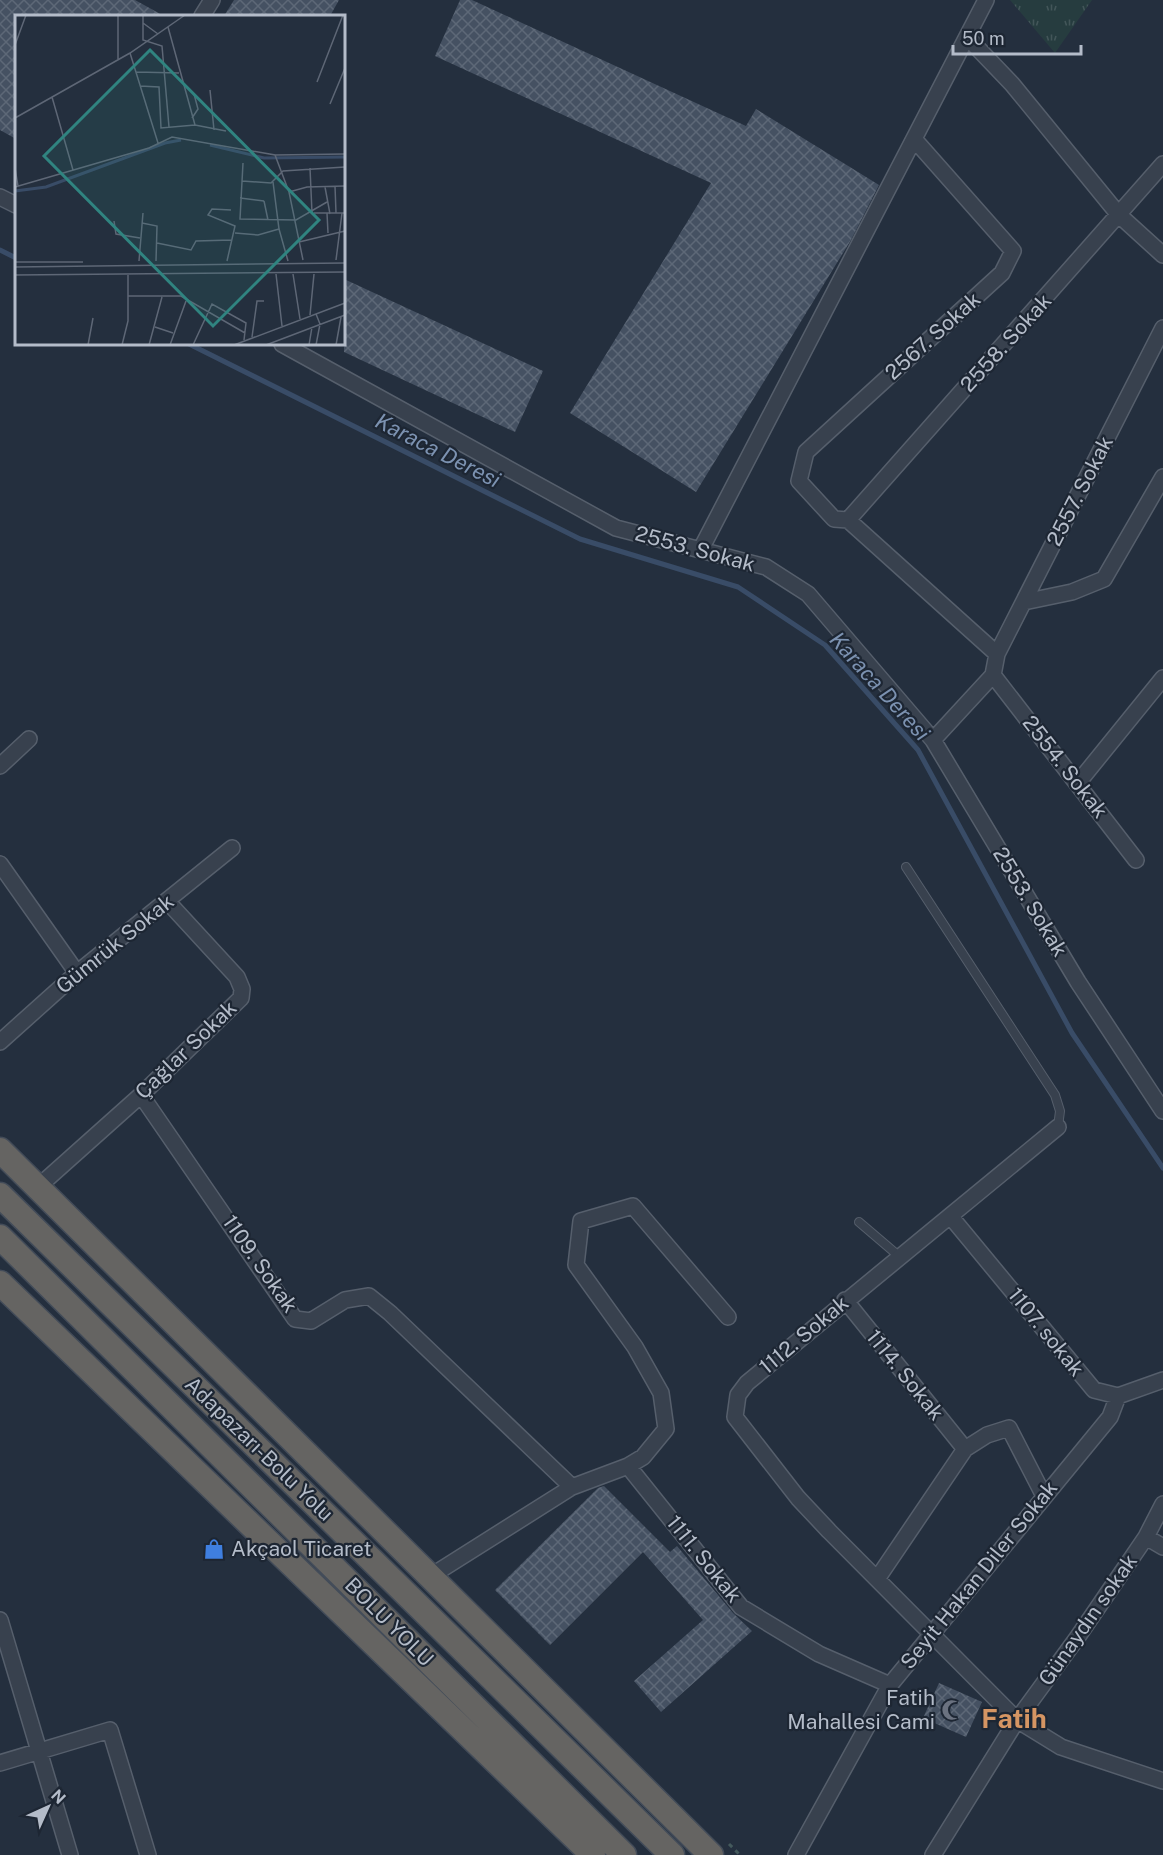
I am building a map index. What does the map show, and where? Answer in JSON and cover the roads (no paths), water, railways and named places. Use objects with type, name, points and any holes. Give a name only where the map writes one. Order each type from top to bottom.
[{"type":"highway","points":[[0,1150],[432,1576],[720,1850]]},
{"type":"highway","name":"Adapazarı-Bolu Yolu","points":[[0,1195],[672,1855]]},
{"type":"highway","name":"BOLU YOLU","points":[[0,1237],[624,1855]]},
{"type":"highway","points":[[5,1291],[593,1855]]},
{"type":"street","points":[[203,15],[212,0]]},
{"type":"street","points":[[701,549],[986,0]]},
{"type":"street","points":[[967,37],[1012,84],[1119,215],[1163,255]]},
{"type":"street","name":"2567. Sokak","points":[[848,520],[834,519],[799,481],[806,452],[1002,273],[1013,251],[914,138]]},
{"type":"street","name":"2558. Sokak","points":[[848,520],[1163,164]]},
{"type":"street","points":[[0,197],[15,204]]},
{"type":"street","name":"2557. Sokak","points":[[998,654],[1163,328]]},
{"type":"street","name":"2553. Sokak","points":[[284,345],[616,528],[766,567],[808,594],[933,740],[1078,982],[1163,1111]]},
{"type":"street","points":[[1024,602],[1072,592],[1104,579],[1163,477]]},
{"type":"street","points":[[848,520],[998,654],[993,675],[933,740]]},
{"type":"street","name":"2554. Sokak","points":[[993,675],[1136,860]]},
{"type":"street","points":[[1077,784],[1163,678]]},
{"type":"street","points":[[0,766],[29,739]]},
{"type":"street","name":"Gümrük Sokak","points":[[0,1042],[77,973],[232,849]]},
{"type":"street","points":[[0,864],[77,973]]},
{"type":"street","name":"Çağlar Sokak","points":[[38,1187],[141,1095],[238,1002],[242,993],[237,977],[167,901]]},
{"type":"street","name":"1109. Sokak","points":[[141,1095],[295,1319],[311,1321],[345,1300],[369,1296],[390,1313],[572,1486]]},
{"type":"street","name":"1112. Sokak","points":[[1058,1126],[951,1217],[845,1300],[747,1383],[738,1395],[735,1417],[798,1498],[1017,1720],[1061,1747],[1161,1780]]},
{"type":"street","points":[[432,1576],[572,1486],[628,1466],[643,1457],[666,1429],[661,1393],[635,1347],[576,1265],[581,1221],[633,1206],[728,1317]]},
{"type":"street","name":"1107. sokak","points":[[951,1217],[1094,1390],[1118,1396]]},
{"type":"street","name":"1114. Sokak","points":[[845,1300],[965,1449]]},
{"type":"street","points":[[1118,1396],[1163,1380]]},
{"type":"street","name":"Seyit Hakan Diler Sokak","points":[[796,1855],[890,1685],[931,1632],[1110,1417],[1118,1396]]},
{"type":"street","points":[[877,1579],[965,1449],[987,1436],[1009,1428],[1044,1496]]},
{"type":"street","name":"1111. Sokak","points":[[628,1466],[741,1607],[819,1654],[890,1685]]},
{"type":"street","name":"Günaydın sokak","points":[[933,1855],[1017,1720],[1146,1537],[1163,1504]]},
{"type":"street","points":[[1146,1537],[1163,1547]]},
{"type":"street","points":[[0,1620],[70,1855]]},
{"type":"street","points":[[0,1763],[40,1753],[110,1730],[148,1855]]},
{"type":"lane","points":[[906,867],[1055,1095],[1060,1111],[1058,1126]]},
{"type":"lane","points":[[860,1222],[900,1257]]},
{"type":"waterway","name":"Karaca Deresi","points":[[0,250],[15,258]]},
{"type":"waterway","name":"Karaca Deresi","points":[[191,345],[580,539],[738,587],[825,645],[918,750],[1072,1033],[1163,1168]]},
{"type":"place","name":"Akçaol Ticaret","points":[[214,1549]]},
{"type":"place","name":"Fatih Mahallesi Cami","points":[[952,1710]]},
{"type":"district","name":"Fatih","points":[[1014,1719]]}]
